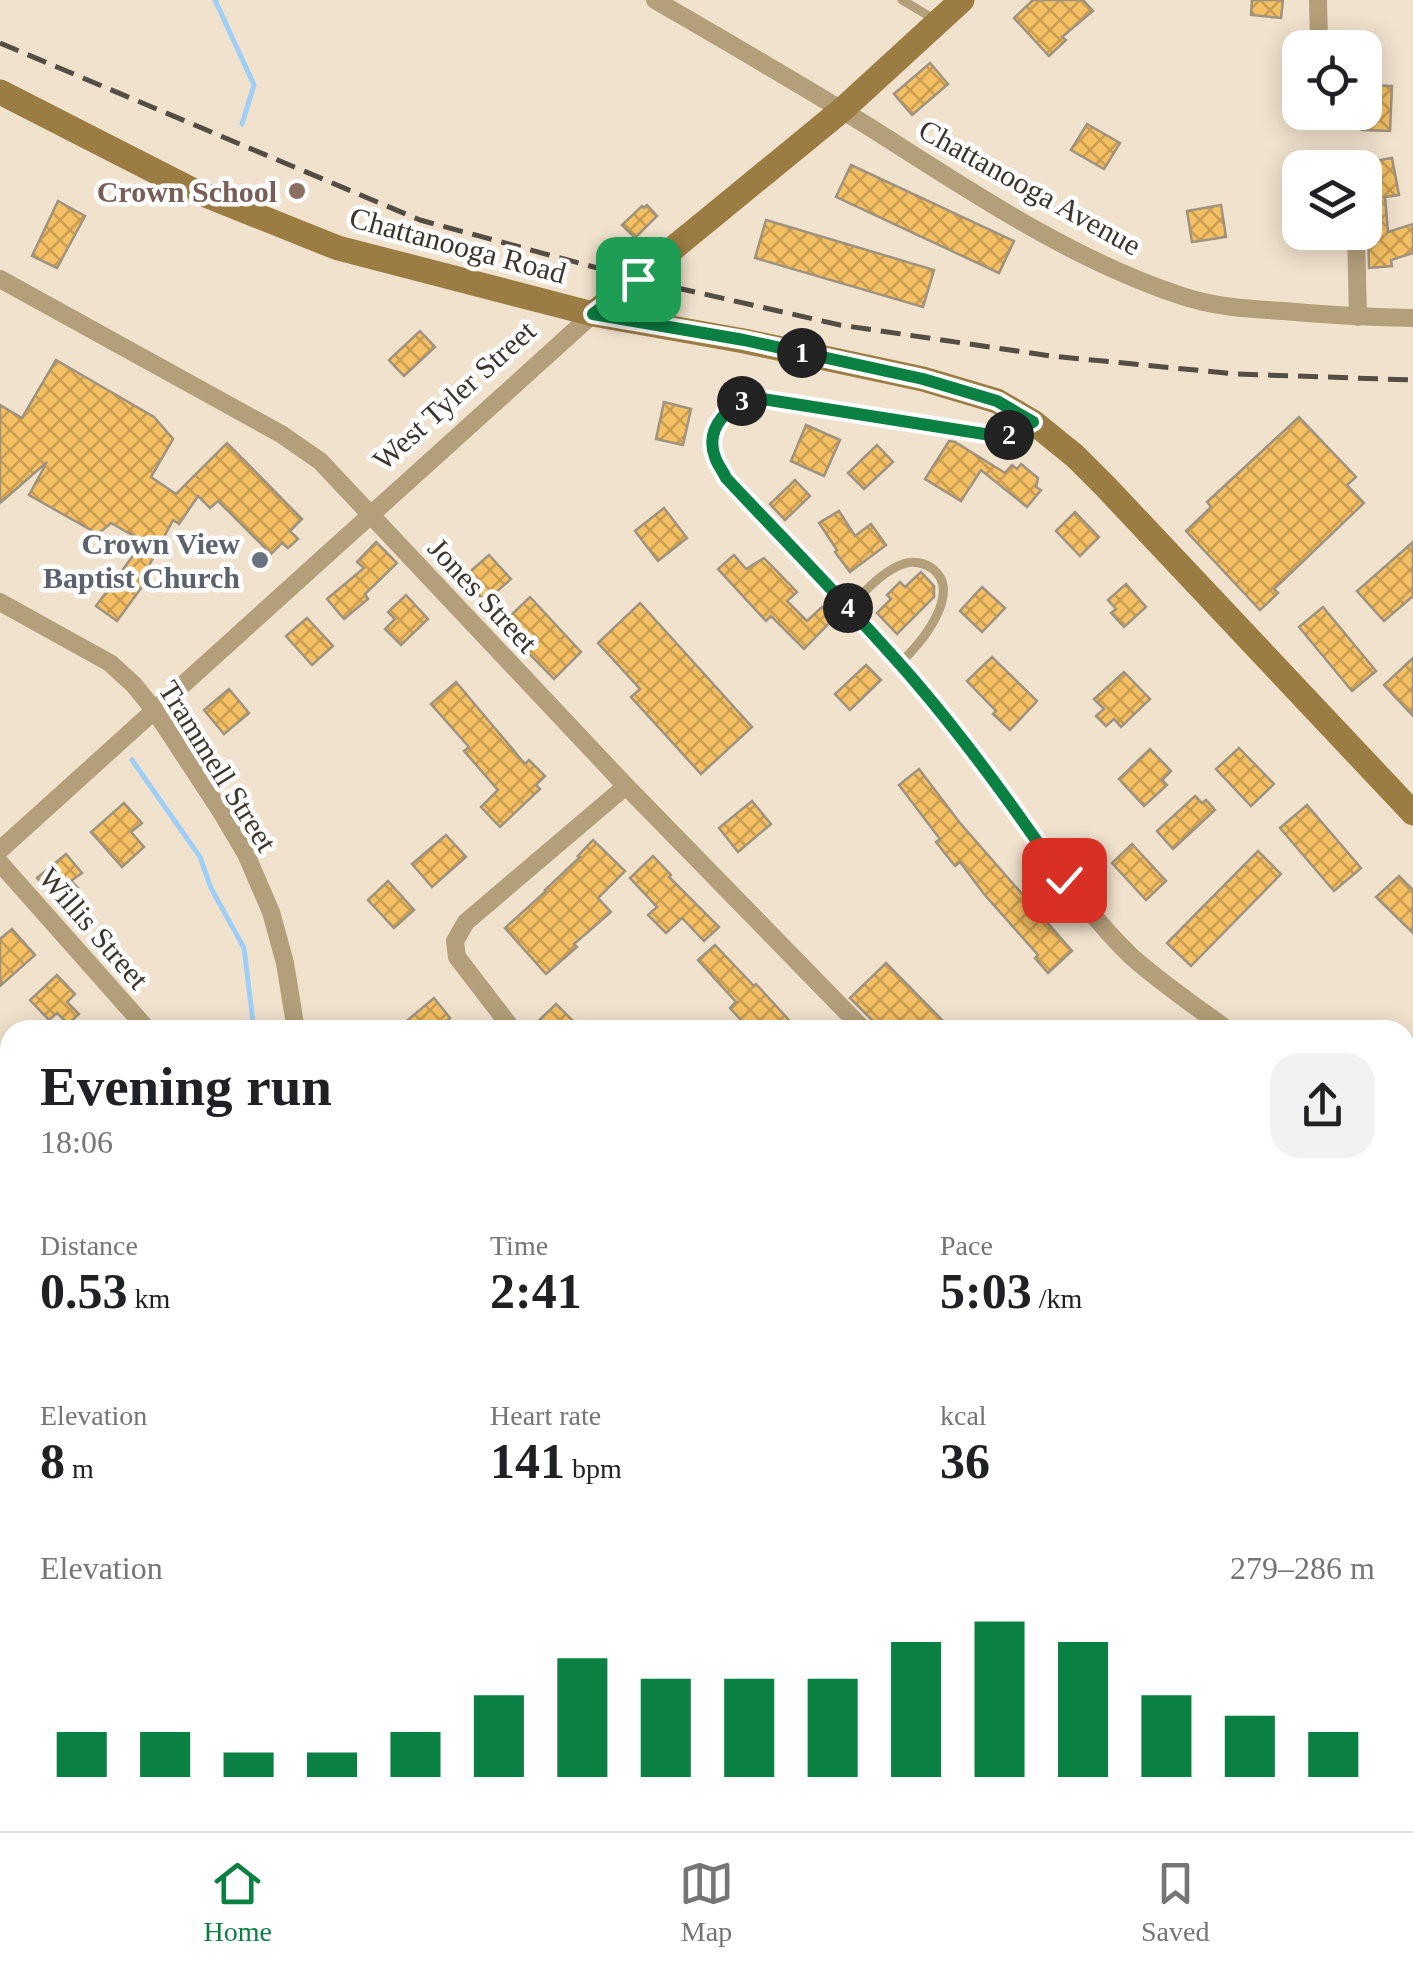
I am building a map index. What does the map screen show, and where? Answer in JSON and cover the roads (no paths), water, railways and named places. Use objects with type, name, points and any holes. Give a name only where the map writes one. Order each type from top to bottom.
[{"type":"main road","name":"West Tyler Street","points":[[593,314],[842,110],[962,0]]},
{"type":"main road","name":"Chattanooga Road","points":[[0,92],[188,188],[338,248],[593,314],[744,340],[923,379],[997,401],[1033,422],[1075,456],[1413,813]]},
{"type":"street","name":"Chattanooga Avenue","points":[[655,0],[842,110],[994,206],[1068,247],[1141,280],[1180,296],[1226,307],[1413,318]]},
{"type":"street","points":[[1318,0],[1319,30]]},
{"type":"street","points":[[1356,250],[1358,317]]},
{"type":"street","name":"Jones Street","points":[[0,279],[282,434],[320,461],[626,786],[854,1020]]},
{"type":"street","name":"West Tyler Street","points":[[0,850],[593,314]]},
{"type":"street","points":[[1033,422],[1008,435],[997,436],[756,398],[732,407],[716,428],[713,448],[726,478],[939,710],[1100,923],[1130,955],[1214,1020]]},
{"type":"street","name":"Trammell Street","points":[[0,602],[110,663],[155,711],[246,854],[271,912],[294,1020]]},
{"type":"street","points":[[506,1020],[457,957],[455,941],[466,922],[626,786]]},
{"type":"street","name":"Willis Street","points":[[0,863],[139,1020]]},
{"type":"lane","points":[[902,0],[938,22]]},
{"type":"lane","points":[[848,608],[902,564],[917,562],[933,570],[942,581],[944,598],[934,620],[899,664]]},
{"type":"waterway","points":[[215,0],[254,85],[242,124]]},
{"type":"waterway","points":[[132,760],[200,857],[211,888],[244,948],[253,1020]]},
{"type":"railway","points":[[0,43],[420,220],[638,279],[840,325],[1051,356],[1236,374],[1413,380]]},
{"type":"place","name":"Crown School","points":[[297,191]]},
{"type":"place","name":"Crown View Baptist Church","points":[[260,560]]}]
